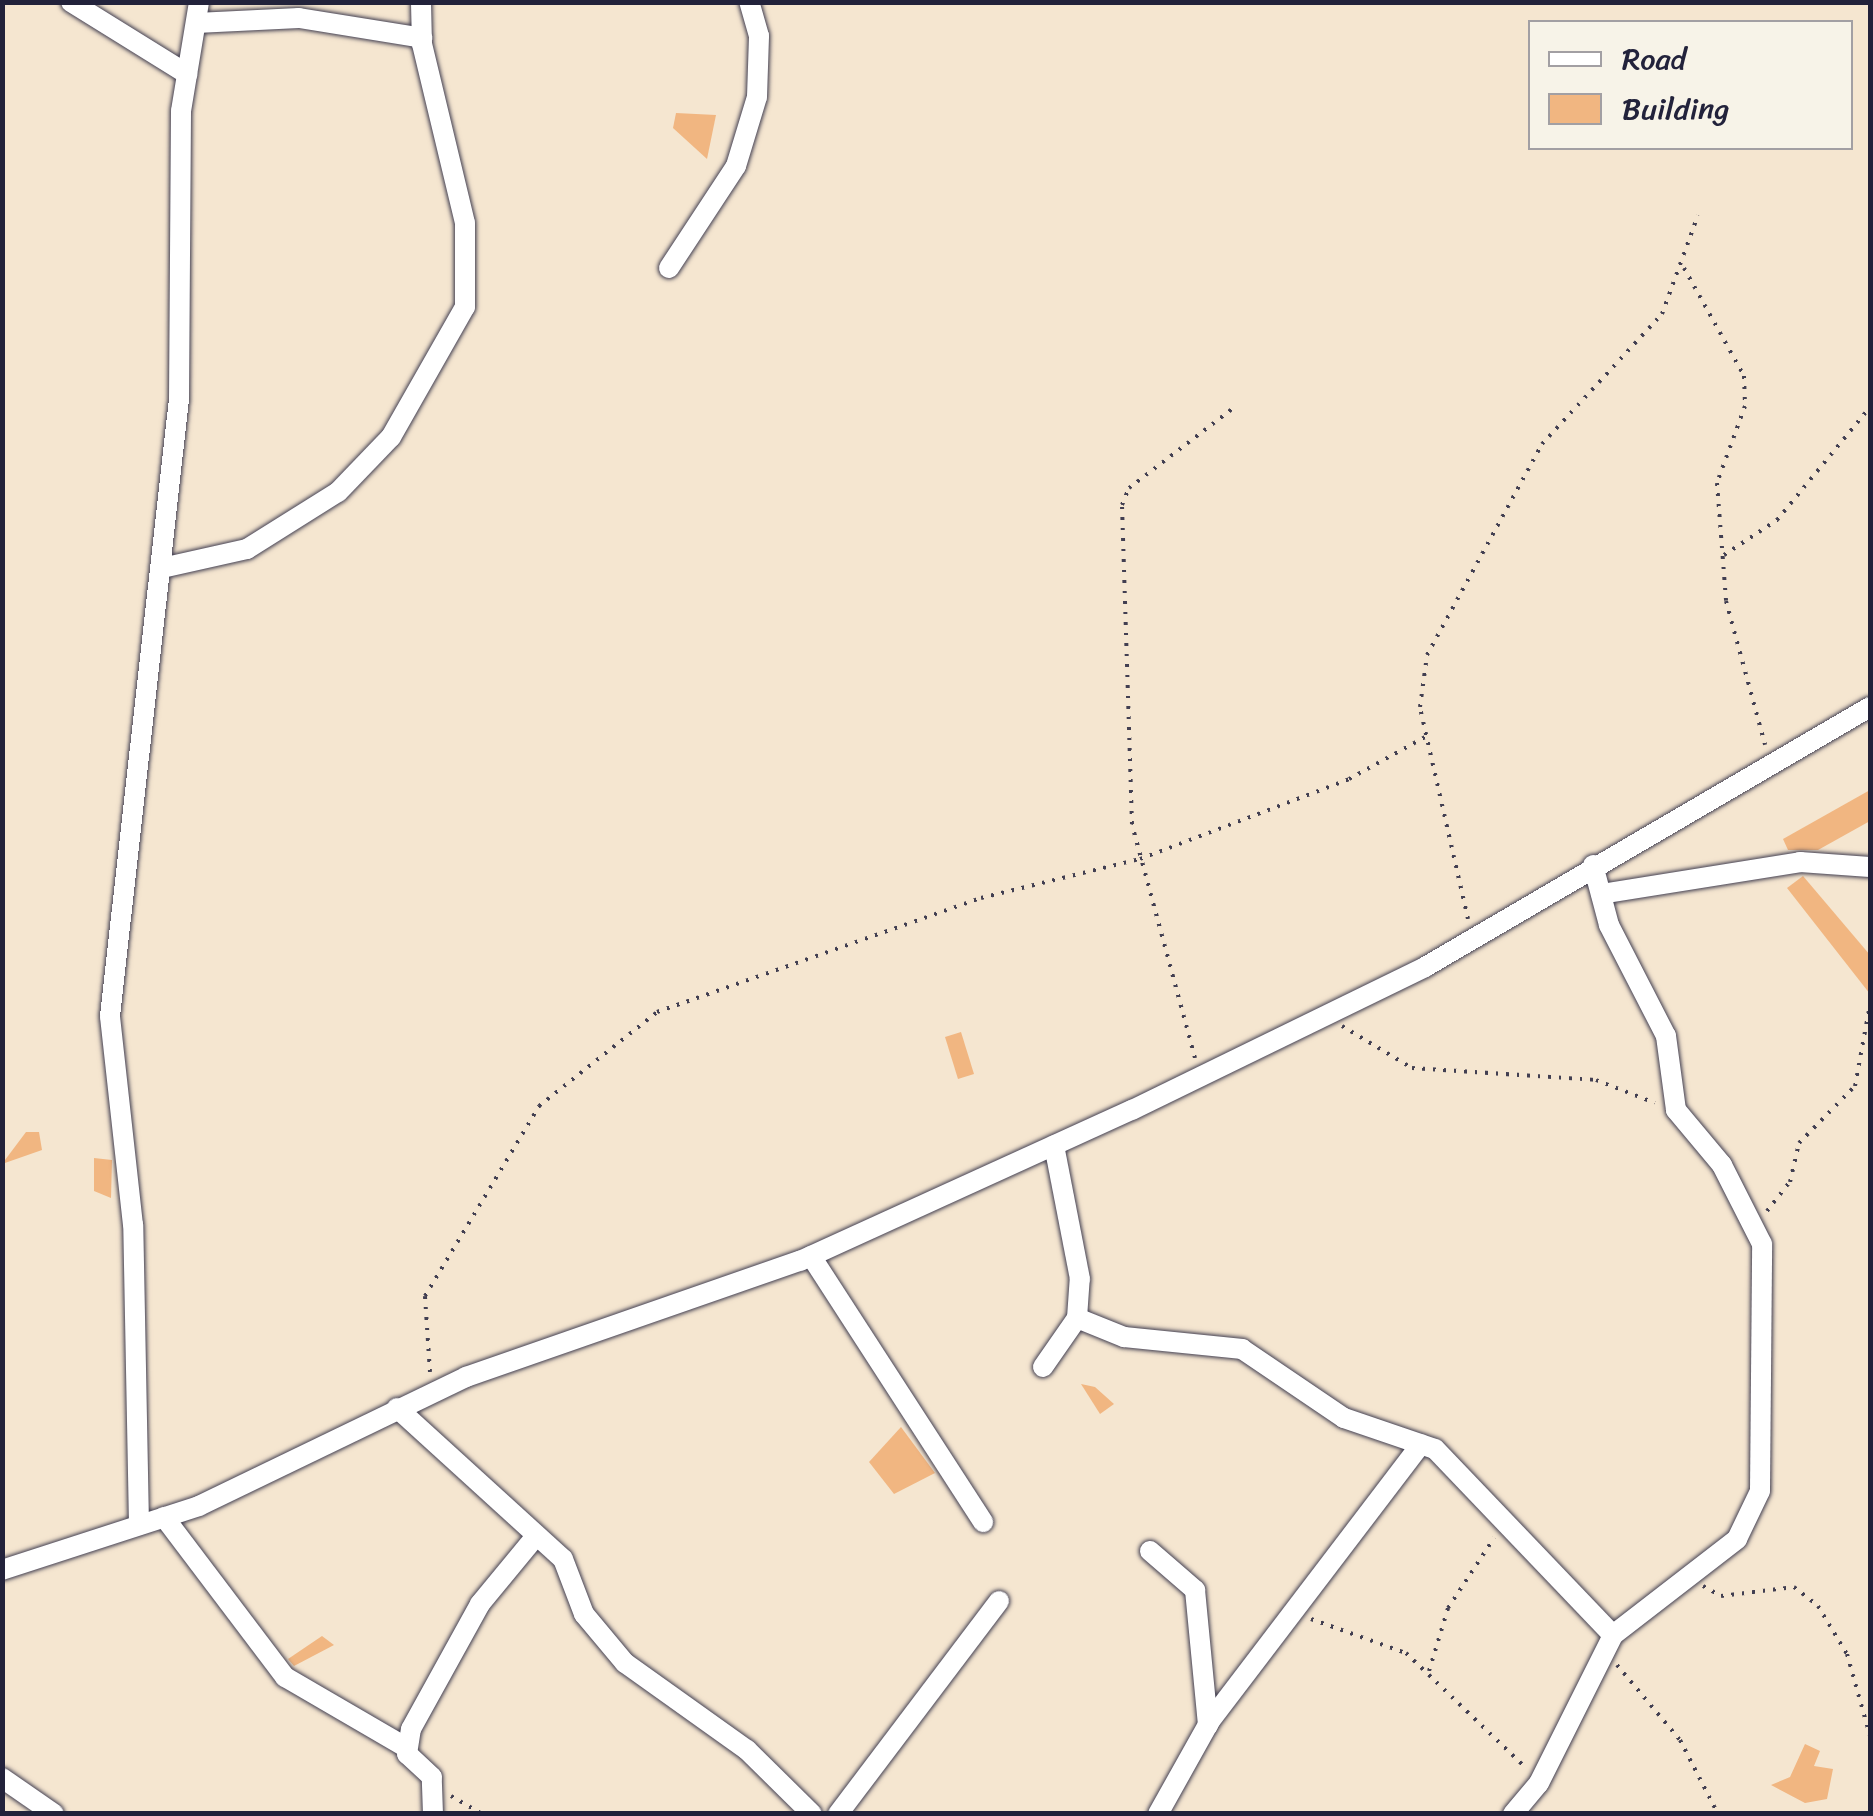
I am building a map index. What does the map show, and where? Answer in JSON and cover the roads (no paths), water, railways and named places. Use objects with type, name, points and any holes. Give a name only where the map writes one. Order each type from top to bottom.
[{"type":"street","points":[[71,2],[187,74]]},
{"type":"street","points":[[162,568],[247,549],[338,492],[391,436],[465,307],[465,223],[422,38],[421,2]]},
{"type":"street","points":[[668,268],[736,166],[757,98],[759,36],[749,2]]},
{"type":"street","points":[[139,1525],[134,1225],[110,1016],[179,399],[187,74],[197,13],[315,20],[422,38]]},
{"type":"street","points":[[2,1570],[164,1518],[433,1392],[811,1256],[1054,1146],[1331,1017],[1870,708]]},
{"type":"street","points":[[1601,894],[1800,862],[1870,867]]},
{"type":"street","points":[[1513,1814],[1539,1784],[1609,1642],[1737,1539],[1760,1492],[1767,1367],[1755,1227],[1682,1118],[1666,1036],[1601,894],[1593,865]]},
{"type":"street","points":[[1042,1367],[1076,1318],[1080,1280],[1054,1146]]},
{"type":"street","points":[[811,1256],[983,1522]]},
{"type":"street","points":[[1076,1318],[1124,1337],[1242,1349],[1344,1418],[1446,1455],[1502,1525],[1609,1642]]},
{"type":"street","points":[[397,1408],[577,1578],[584,1614],[625,1663],[747,1750],[812,1814]]},
{"type":"street","points":[[1158,1814],[1208,1726],[1421,1444]]},
{"type":"street","points":[[164,1518],[285,1677],[406,1748],[435,1790],[433,1814]]},
{"type":"street","points":[[406,1748],[451,1650],[536,1536]]},
{"type":"street","points":[[1150,1551],[1195,1590],[1208,1726]]},
{"type":"street","points":[[838,1814],[999,1601]]},
{"type":"street","points":[[2,1778],[54,1814]]}]
